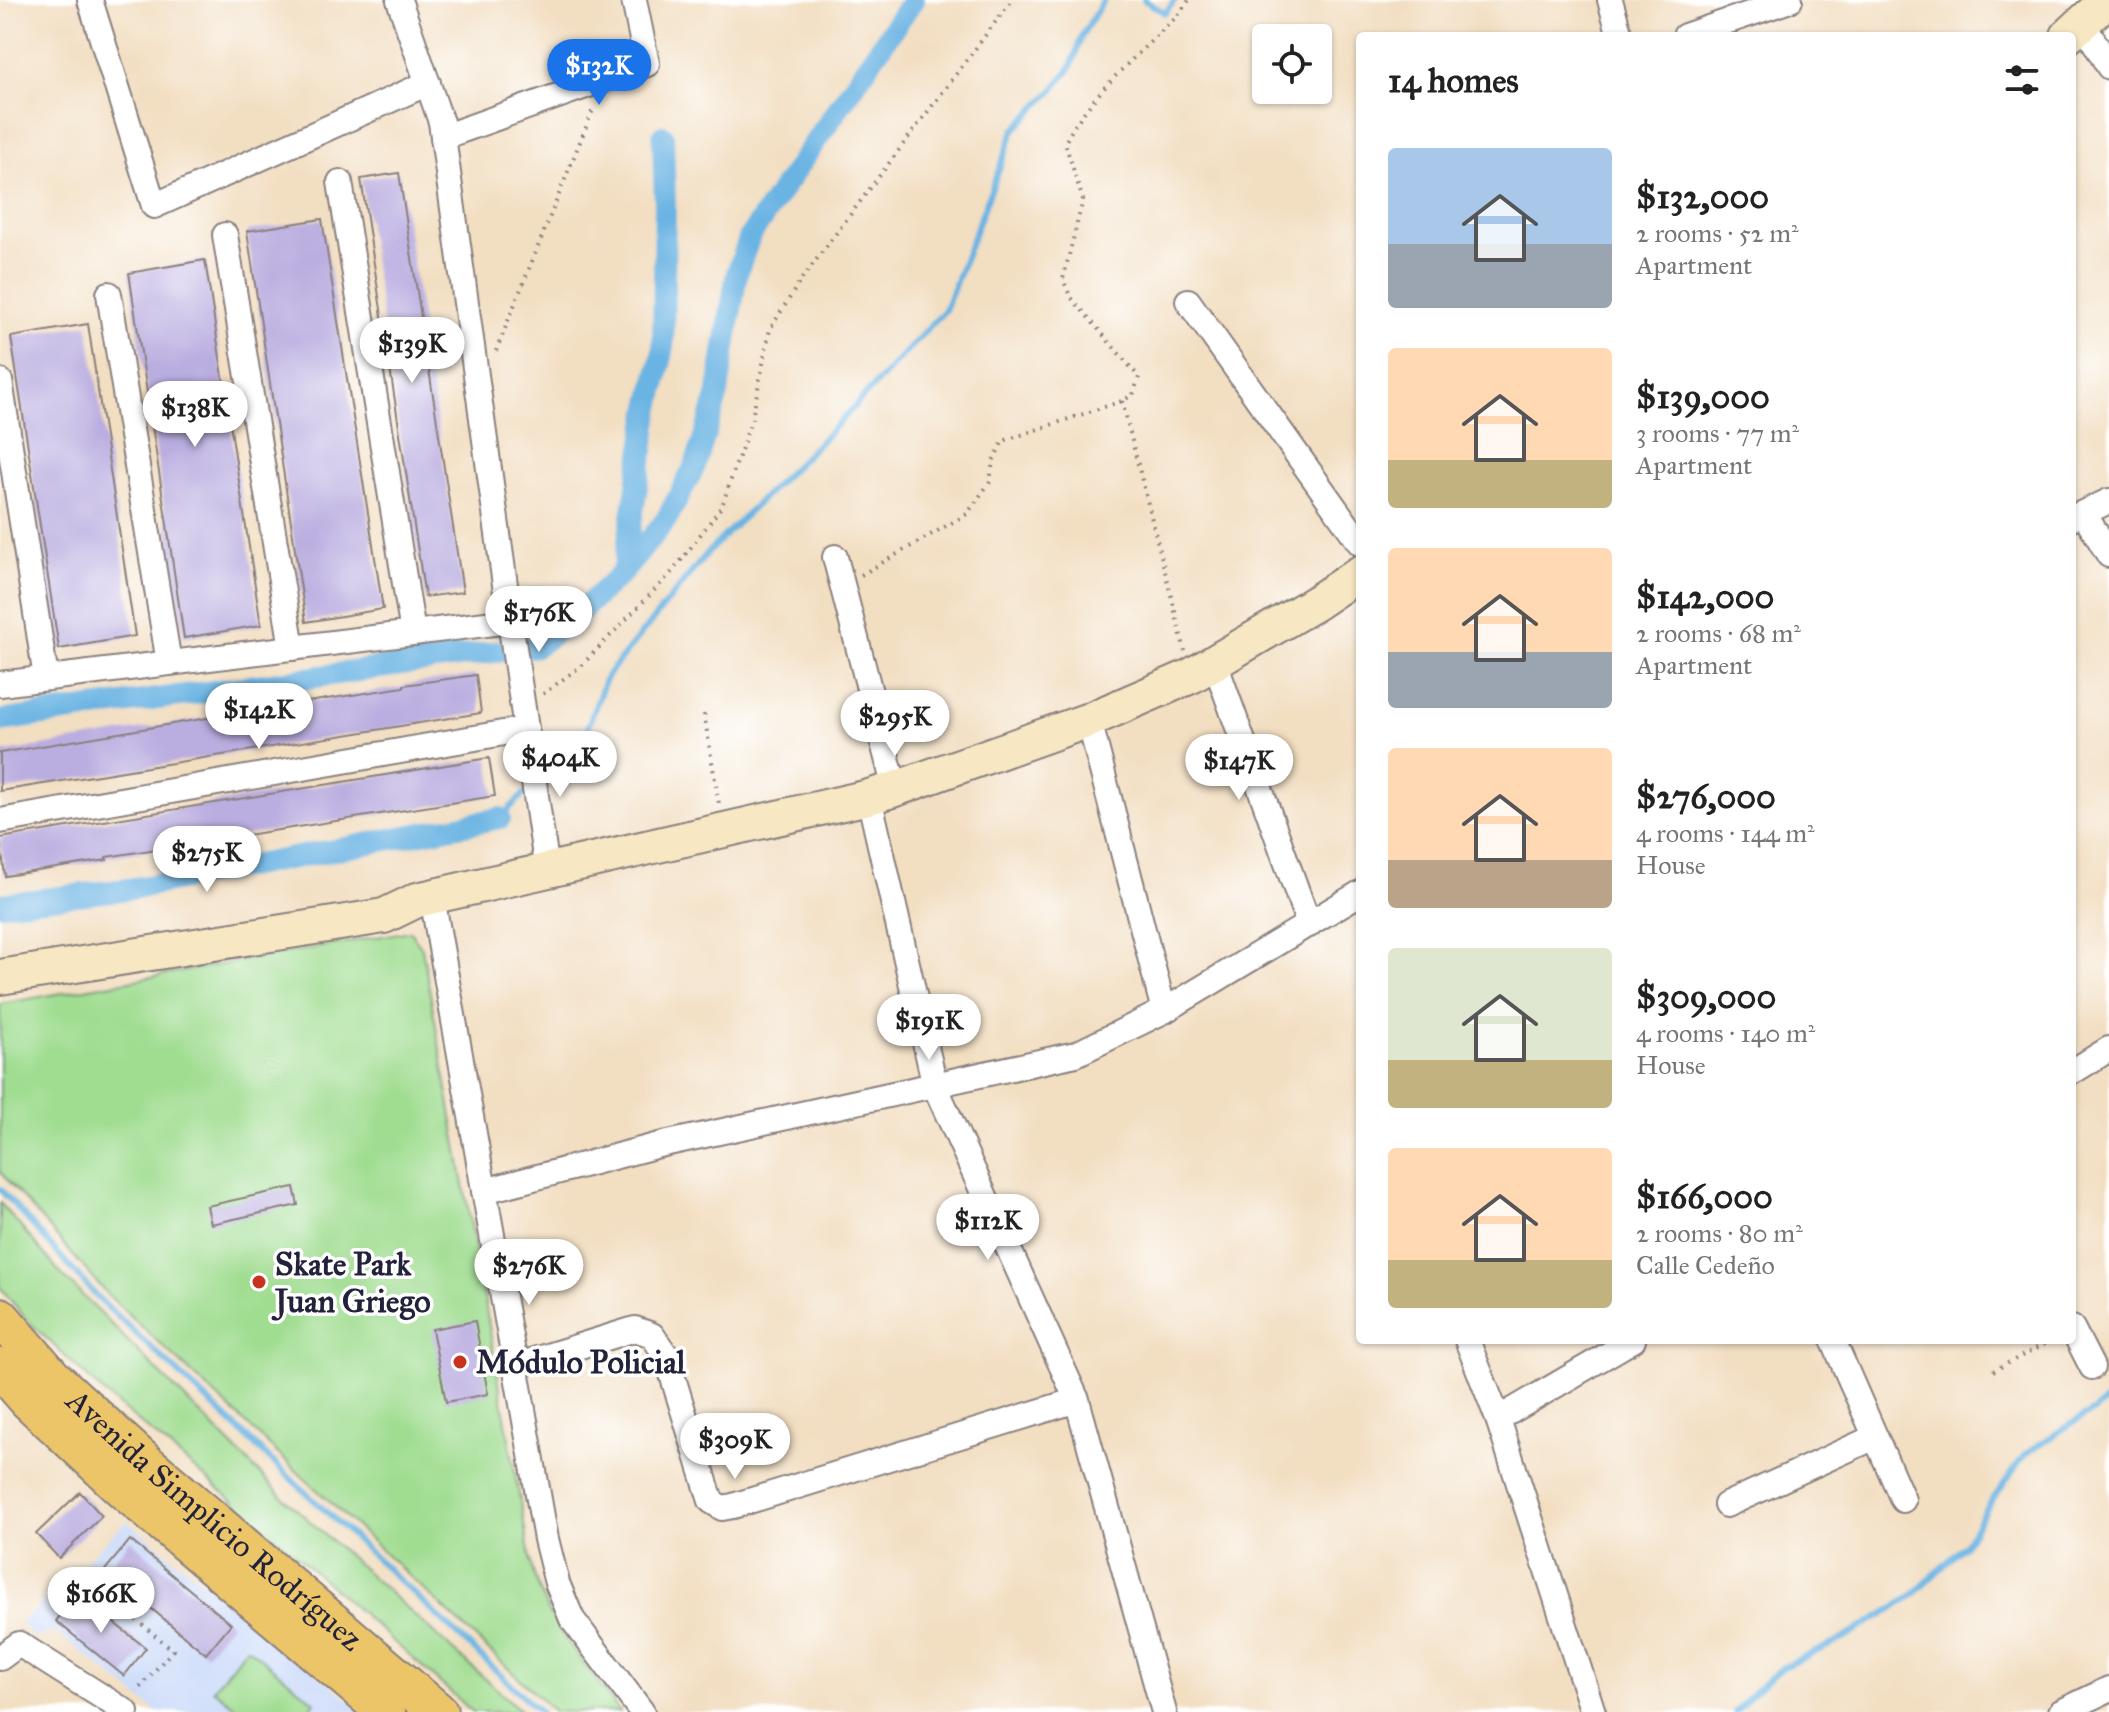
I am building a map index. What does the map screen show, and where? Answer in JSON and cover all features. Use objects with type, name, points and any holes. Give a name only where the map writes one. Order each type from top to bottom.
[{"type":"main road","points":[[0,977],[384,916],[544,854],[723,830],[882,793],[1089,720],[1203,670],[1356,576]]},
{"type":"main road","points":[[0,957],[378,896],[424,899]]},
{"type":"main road","name":"Avenida Simplicio Rodríguez","points":[[0,1317],[52,1377],[146,1463],[438,1712]]},
{"type":"main road","name":"Avenida Simplicio Rodríguez","points":[[0,1368],[28,1400],[123,1489],[386,1712]]},
{"type":"street","points":[[90,0],[154,206],[428,83]]},
{"type":"street","points":[[399,0],[441,122],[544,854]]},
{"type":"street","points":[[443,137],[647,64],[634,0]]},
{"type":"street","points":[[1610,0],[1619,32]]},
{"type":"street","points":[[1712,32],[1752,26],[1790,0]]},
{"type":"street","points":[[2086,20],[2109,67]]},
{"type":"street","points":[[340,182],[413,633]]},
{"type":"street","points":[[225,235],[292,648]]},
{"type":"street","points":[[109,294],[169,663]]},
{"type":"street","points":[[1188,301],[1356,537]]},
{"type":"street","points":[[0,381],[46,678]]},
{"type":"street","points":[[2109,501],[2078,516],[2109,555]]},
{"type":"street","points":[[835,557],[935,1086],[1077,1400],[1164,1712]]},
{"type":"street","points":[[0,684],[510,622]]},
{"type":"street","points":[[1203,670],[1309,925]]},
{"type":"street","points":[[0,821],[524,710]]},
{"type":"street","points":[[1089,720],[1164,1011]]},
{"type":"street","points":[[484,1191],[659,1145],[1076,1054],[1164,1011],[1356,896]]},
{"type":"street","points":[[424,899],[484,1191],[546,1539],[557,1583],[572,1619],[642,1712]]},
{"type":"street","points":[[2076,1070],[2109,1049]]},
{"type":"street","points":[[515,1366],[635,1329],[652,1335],[666,1355],[711,1501],[722,1508],[1077,1400]]},
{"type":"street","points":[[2076,1336],[2092,1367]]},
{"type":"street","points":[[1469,1344],[1498,1419],[1593,1712]]},
{"type":"street","points":[[1498,1419],[1626,1344]]},
{"type":"street","points":[[1835,1344],[1903,1500]]},
{"type":"street","points":[[1726,1505],[1875,1437]]},
{"type":"street","points":[[10,1651],[124,1711]]},
{"type":"street","points":[[2061,1712],[2109,1689]]},
{"type":"path","points":[[524,710],[581,666],[673,571],[722,506],[752,418],[770,329],[801,280],[1012,0]]},
{"type":"path","points":[[842,585],[967,514],[990,482],[993,461],[1003,441],[1133,395],[1139,377],[1070,296],[1063,279],[1083,200],[1065,143],[1073,126],[1096,97],[1178,15],[1189,0]]},
{"type":"path","points":[[496,352],[605,79]]},
{"type":"path","points":[[1122,401],[1203,670]]},
{"type":"path","points":[[704,714],[723,830]]},
{"type":"path","points":[[1993,1371],[2044,1344]]},
{"type":"path","points":[[105,1594],[173,1650],[124,1711]]},
{"type":"shaded area","points":[[127,1521],[364,1712],[157,1712],[55,1631],[34,1638],[21,1623]]},
{"type":"green space","points":[[410,931],[422,948],[532,1569],[544,1603],[563,1636],[620,1712],[555,1712],[107,1294],[0,1172],[0,1004]]},
{"type":"green space","points":[[0,1203],[63,1276],[284,1498],[522,1712],[473,1712],[262,1525],[104,1393],[27,1320],[0,1287]]},
{"type":"green space","points":[[247,1647],[315,1702],[307,1712],[242,1712],[213,1689]]},
{"type":"building","points":[[399,173],[463,592],[425,597],[361,179]]},
{"type":"building","points":[[322,219],[383,609],[306,622],[247,231]]},
{"type":"building","points":[[205,260],[261,625],[184,638],[129,273]]},
{"type":"building","points":[[88,324],[135,636],[59,649],[11,337]]},
{"type":"building","points":[[476,675],[481,713],[0,791],[0,753]]},
{"type":"building","points":[[489,758],[495,796],[106,857],[107,860],[5,876],[0,838]]},
{"type":"building","points":[[294,1187],[298,1205],[211,1224],[207,1206]]},
{"type":"building","name":"Módulo Policial","points":[[475,1321],[488,1394],[446,1402],[432,1329]]},
{"type":"building","points":[[80,1492],[102,1516],[59,1558],[36,1534]]},
{"type":"building","points":[[130,1540],[231,1624],[206,1654],[105,1570]]},
{"type":"building","points":[[77,1594],[146,1648],[124,1676],[56,1621]]},
{"type":"waterway","points":[[0,721],[536,646],[566,625],[624,571],[666,520],[695,466],[717,397],[737,273],[750,236],[913,0]]},
{"type":"waterway","points":[[541,778],[585,735],[606,677],[709,551],[840,422],[945,310],[1014,130],[1071,67],[1082,35],[1104,0]]},
{"type":"waterway","points":[[1144,0],[1165,13],[1175,0]]},
{"type":"waterway","points":[[624,567],[649,412],[663,351],[663,136]]},
{"type":"waterway","points":[[500,818],[527,791]]},
{"type":"waterway","points":[[0,904],[137,888],[500,818]]},
{"type":"waterway","points":[[0,1189],[98,1298],[540,1712]]},
{"type":"waterway","points":[[1735,1712],[1783,1667],[1841,1640],[1911,1597],[1964,1546],[2025,1454],[2094,1411],[2109,1398]]},
{"type":"place","name":"Skate Park Juan Griego","points":[[259,1282]]},
{"type":"place","name":"Módulo Policial","points":[[460,1362]]}]
